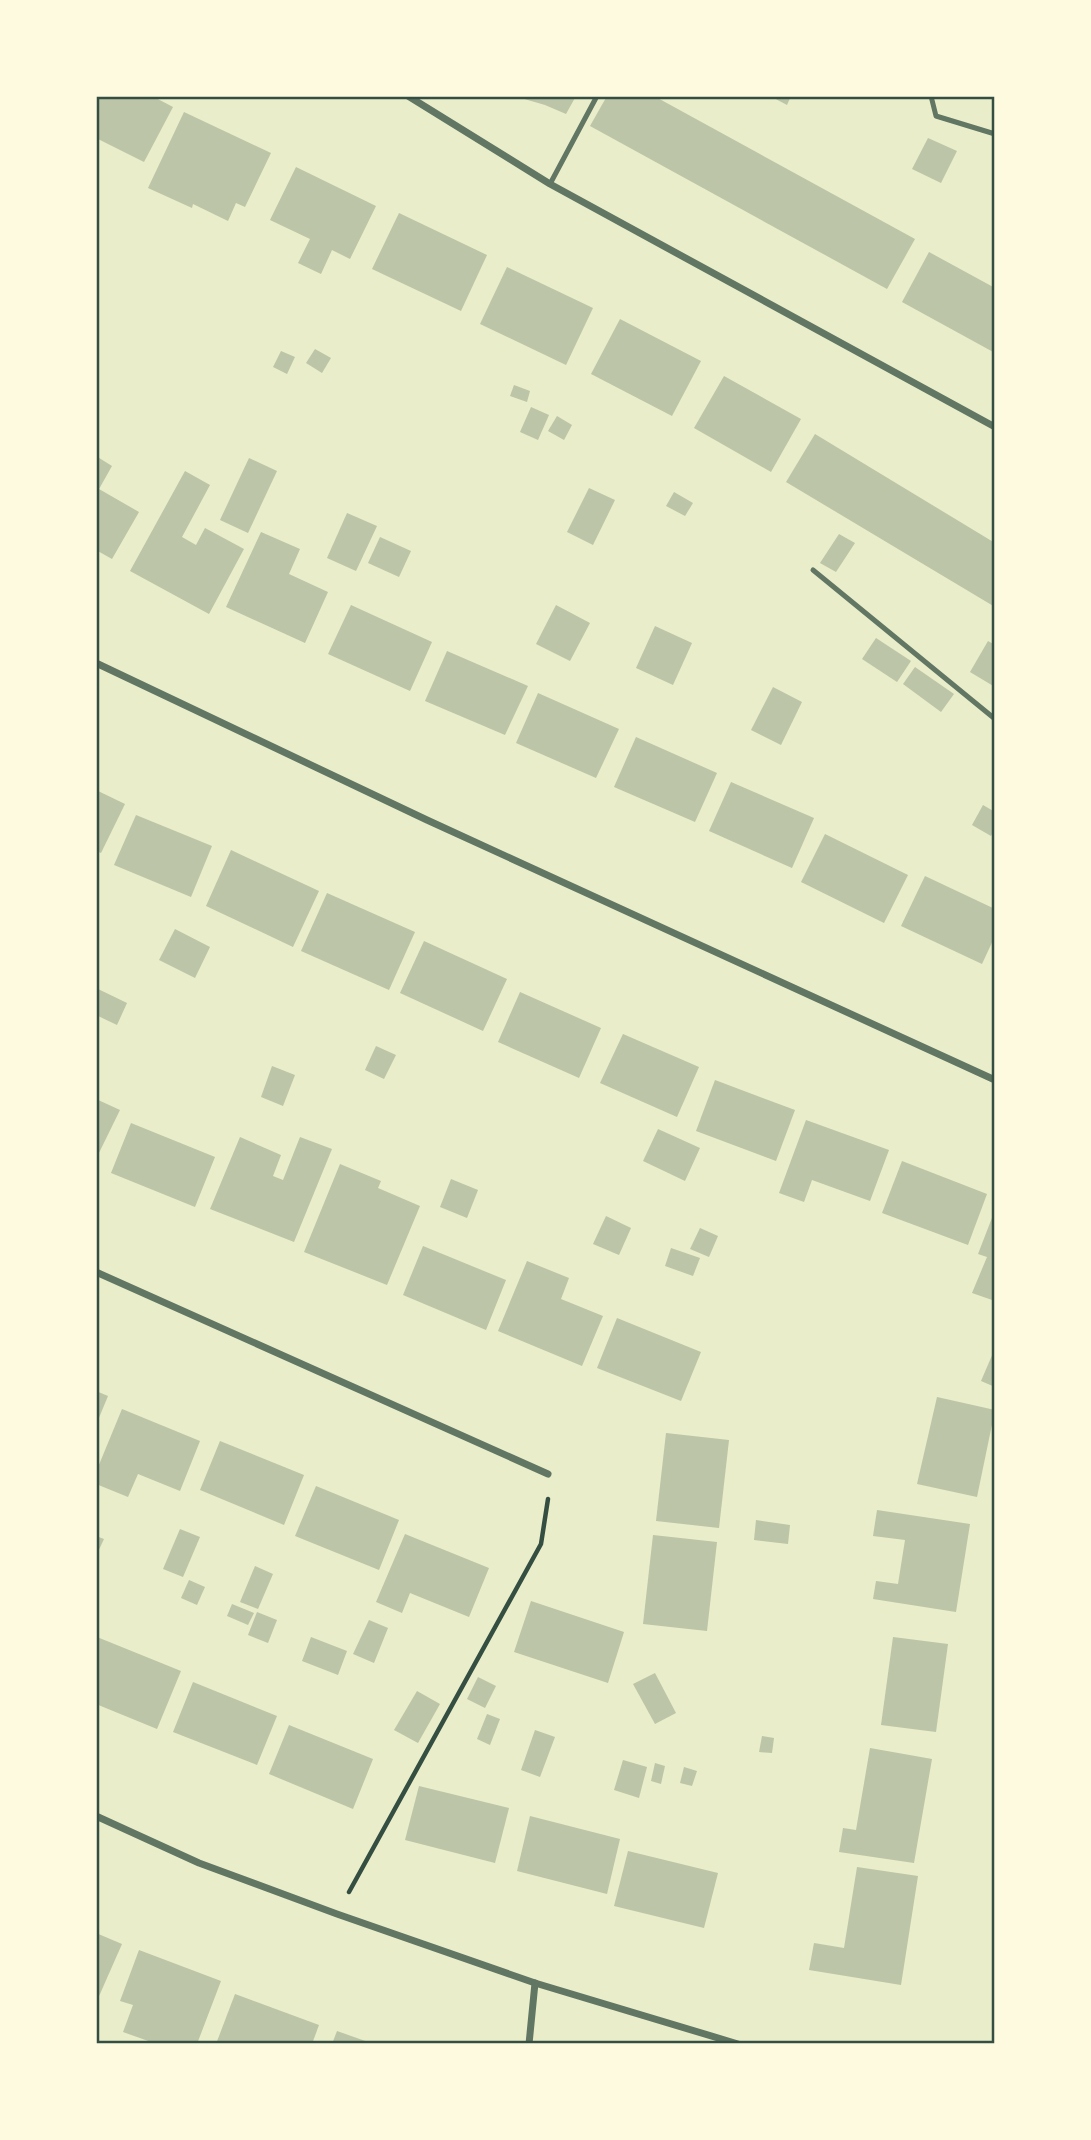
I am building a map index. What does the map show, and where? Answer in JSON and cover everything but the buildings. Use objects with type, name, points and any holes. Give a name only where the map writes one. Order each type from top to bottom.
[{"type":"street","points":[[413,97],[551,184],[995,426]]},
{"type":"street","points":[[96,663],[440,826],[995,1080]]},
{"type":"street","points":[[96,1272],[548,1474]]},
{"type":"street","points":[[96,1816],[199,1863],[337,1914],[535,1983],[738,2044]]},
{"type":"street","points":[[529,2044],[535,1983]]},
{"type":"lane","points":[[551,184],[597,96]]},
{"type":"lane","points":[[931,96],[936,116],[995,134]]},
{"type":"lane","points":[[813,570],[995,719]]},
{"type":"path","points":[[337,1914],[541,1544],[548,1507],[548,1474]]}]
